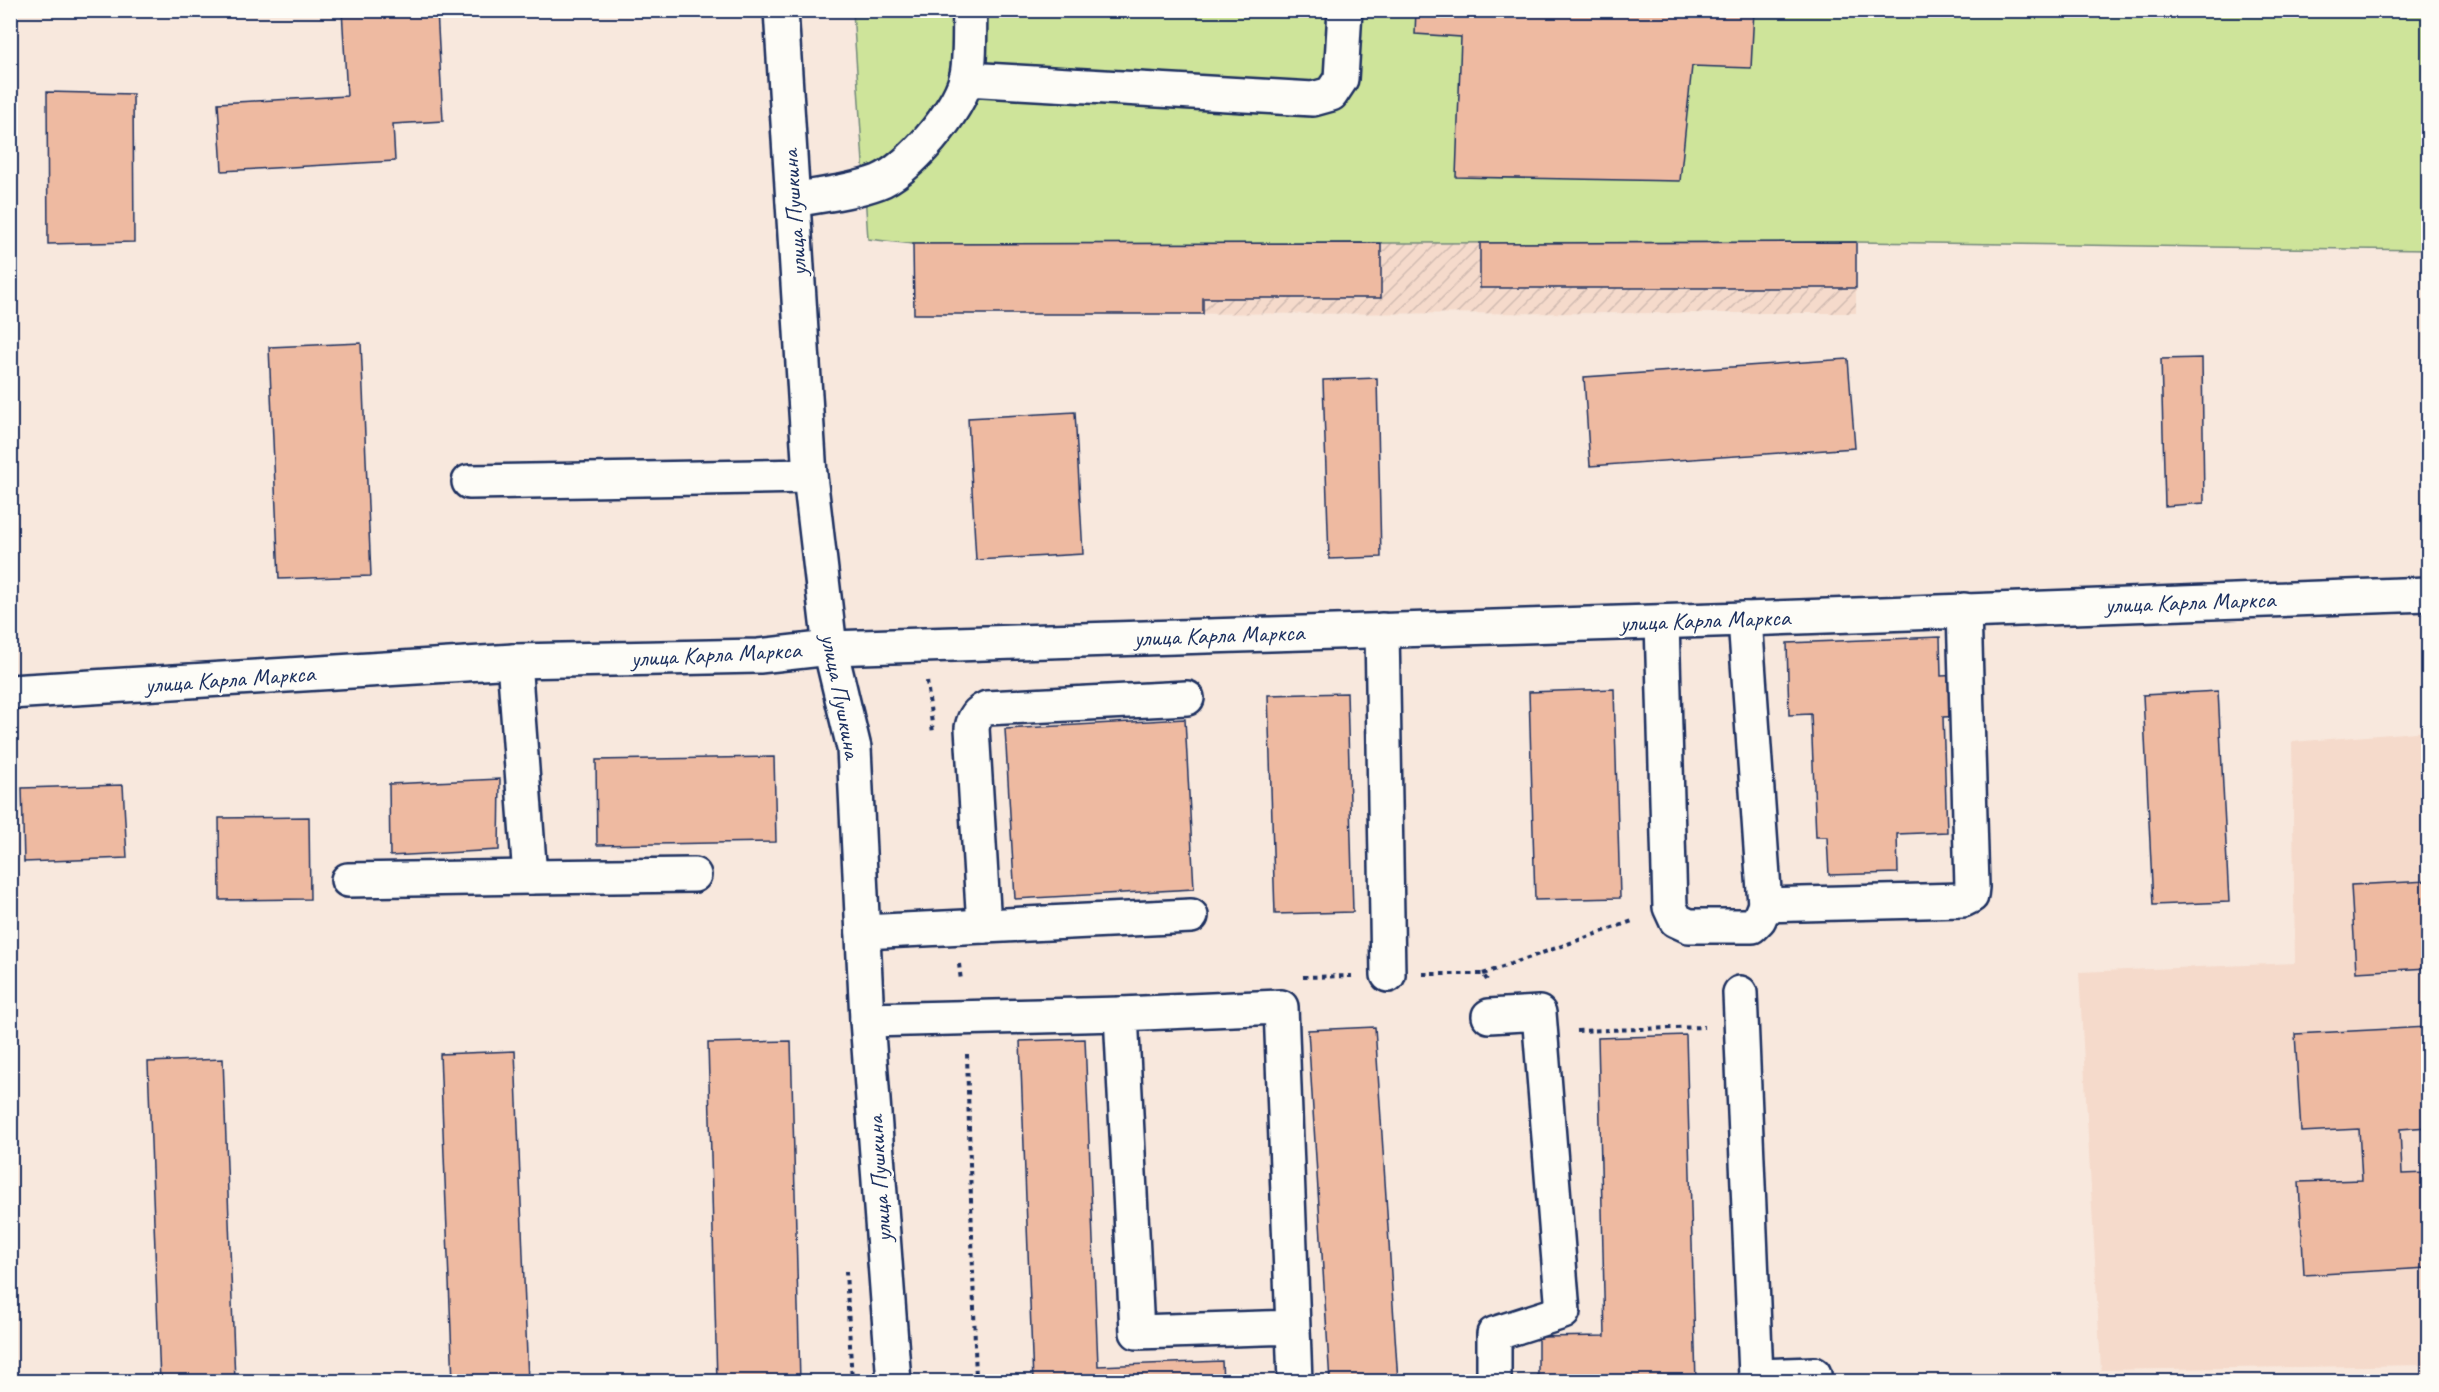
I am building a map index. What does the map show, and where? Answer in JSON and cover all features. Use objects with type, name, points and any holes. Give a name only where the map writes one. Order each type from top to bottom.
[{"type":"street","name":"улица Пушкина","points":[[781,10],[810,476],[830,648],[854,748],[867,1020],[894,1382]]},
{"type":"street","points":[[793,200],[844,191],[880,181],[903,166],[943,124],[966,80],[970,10]]},
{"type":"street","points":[[966,80],[1313,99],[1331,94],[1341,79],[1345,10]]},
{"type":"street","points":[[469,482],[810,476]]},
{"type":"street","name":"улица Карла Маркса","points":[[10,692],[513,661],[759,656],[830,648],[1662,622],[2428,594]]},
{"type":"street","points":[[1765,905],[1963,900],[1971,896],[1964,610]]},
{"type":"street","points":[[1662,622],[1670,907],[1676,920],[1689,926],[1752,926],[1759,919],[1765,905],[1745,619]]},
{"type":"street","points":[[1382,630],[1388,975]]},
{"type":"street","points":[[513,661],[530,877]]},
{"type":"street","points":[[984,926],[972,728],[974,718],[980,711],[987,708],[1188,698]]},
{"type":"street","points":[[348,880],[694,875]]},
{"type":"street","points":[[863,932],[1191,916]]},
{"type":"street","points":[[1740,993],[1756,1379],[1814,1374]]},
{"type":"street","points":[[867,1020],[1122,1014],[1281,1007],[1295,1382]]},
{"type":"street","points":[[1489,1016],[1539,1013],[1563,1312],[1494,1334],[1494,1382]]},
{"type":"street","points":[[1122,1014],[1137,1332],[1293,1327]]},
{"type":"path","points":[[1483,974],[1670,907]]},
{"type":"path","points":[[1541,1033],[1741,1026]]},
{"type":"shaded area","points":[[1856,242],[1856,313],[914,314],[913,244]]},
{"type":"shaded area","points":[[2428,731],[2428,1365],[2101,1370],[2079,972],[2295,963],[2292,742]]},
{"type":"green space","points":[[853,11],[2428,11],[2428,250],[1856,242],[913,244],[868,239]]},
{"type":"building","points":[[342,10],[437,10],[443,121],[393,124],[395,161],[222,171],[218,103],[347,96]]},
{"type":"building","points":[[1416,10],[1754,10],[1751,68],[1692,66],[1680,181],[1456,177],[1461,37],[1415,34]]},
{"type":"building","points":[[47,92],[133,94],[134,242],[48,244]]},
{"type":"building","points":[[1856,242],[1856,288],[1480,288],[1480,243]]},
{"type":"building","points":[[1381,243],[1381,298],[1203,298],[1203,314],[914,314],[913,244]]},
{"type":"building","points":[[361,343],[371,576],[279,579],[269,347]]},
{"type":"building","points":[[2202,358],[2204,503],[2165,506],[2161,359]]},
{"type":"building","points":[[1848,359],[1855,448],[1590,466],[1584,377]]},
{"type":"building","points":[[1377,378],[1381,557],[1329,559],[1323,380]]},
{"type":"building","points":[[1075,412],[1083,554],[976,560],[968,418]]},
{"type":"building","points":[[1940,637],[1941,676],[1961,675],[1963,716],[1943,717],[1947,832],[1897,834],[1898,873],[1829,875],[1827,837],[1816,837],[1811,714],[1789,715],[1787,643]]},
{"type":"building","points":[[1614,689],[1620,898],[1535,900],[1529,692]]},
{"type":"building","points":[[2218,691],[2229,902],[2153,905],[2143,695]]},
{"type":"building","points":[[1347,693],[1353,912],[1275,914],[1268,695]]},
{"type":"building","points":[[1185,719],[1194,889],[1015,899],[1005,729]]},
{"type":"building","points":[[774,757],[776,842],[597,845],[596,760]]},
{"type":"building","points":[[500,779],[499,850],[390,856],[389,784]]},
{"type":"building","points":[[123,785],[127,858],[24,862],[22,788]]},
{"type":"building","points":[[309,817],[310,899],[220,900],[219,818]]},
{"type":"building","points":[[2428,881],[2428,968],[2356,972],[2351,885]]},
{"type":"building","points":[[1375,1027],[1398,1382],[1330,1382],[1308,1030]]},
{"type":"building","points":[[2428,1027],[2428,1127],[2400,1129],[2402,1174],[2428,1173],[2428,1268],[2304,1275],[2299,1182],[2362,1180],[2359,1129],[2301,1132],[2295,1034]]},
{"type":"building","points":[[1686,1035],[1696,1382],[1538,1382],[1538,1337],[1605,1336],[1598,1038]]},
{"type":"building","points":[[1085,1039],[1098,1366],[1222,1361],[1223,1382],[1033,1382],[1020,1041]]},
{"type":"building","points":[[791,1041],[800,1382],[717,1382],[708,1043]]},
{"type":"building","points":[[515,1051],[528,1382],[453,1382],[440,1054]]},
{"type":"building","points":[[223,1059],[235,1382],[160,1382],[148,1062]]}]
